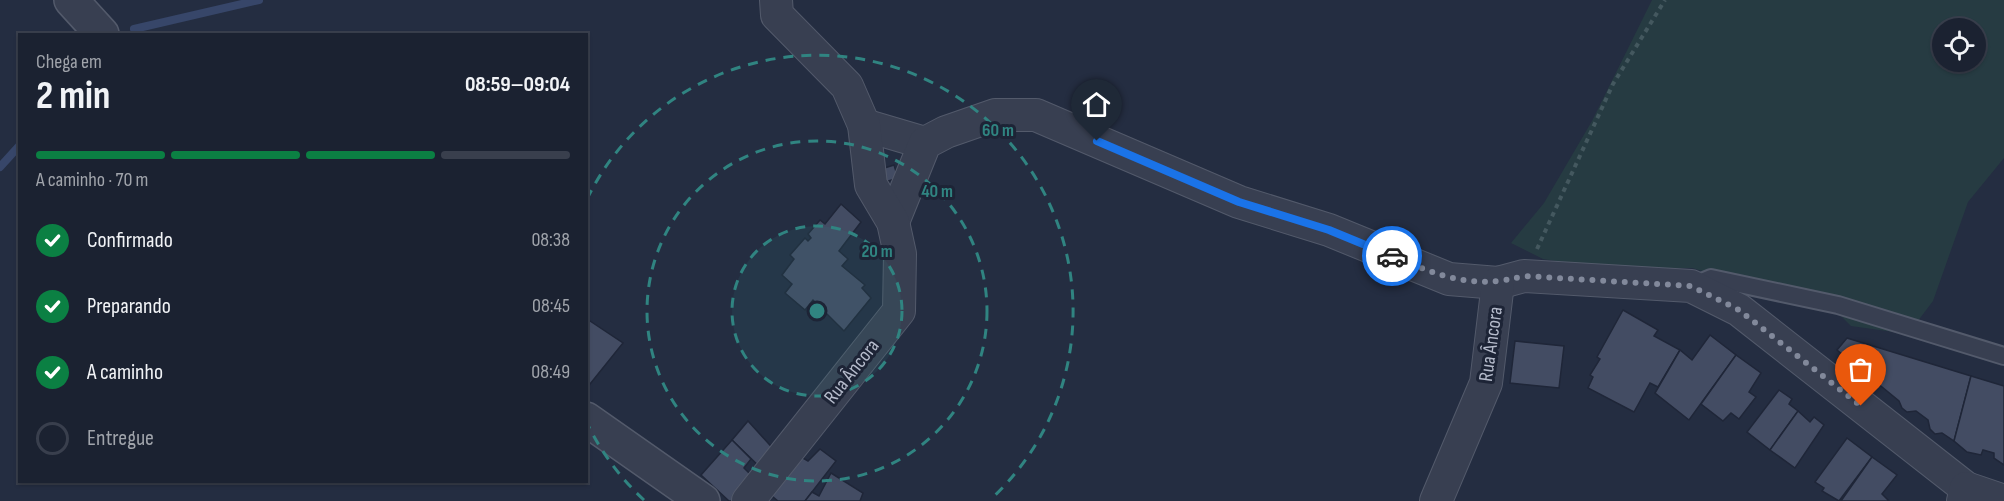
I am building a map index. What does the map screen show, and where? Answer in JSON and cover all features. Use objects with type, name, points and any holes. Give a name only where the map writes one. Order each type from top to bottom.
[{"type":"street","points":[[71,0],[101,33]]},
{"type":"street","name":"Rua Âncora","points":[[748,501],[899,311],[900,254],[893,222],[871,185],[864,125],[847,86],[777,15],[776,0]]},
{"type":"street","name":"Rua Âncora","points":[[925,142],[995,115],[1036,115],[1239,202],[1329,230],[1449,279],[1511,280],[1486,383],[1436,501]]},
{"type":"street","points":[[864,125],[925,142],[893,222]]},
{"type":"street","points":[[1511,280],[1691,286],[1739,310],[1964,495],[2004,501]]},
{"type":"street","points":[[588,419],[703,501]]},
{"type":"lane","points":[[1691,286],[1710,278],[1838,305],[2004,356]]},
{"type":"path","points":[[1511,280],[1614,84],[1665,0]]},
{"type":"shaded area","points":[[1652,0],[2004,0],[2004,158],[1968,202],[1933,301],[1908,334],[1851,326],[1834,309],[1692,268],[1606,269],[1543,259],[1511,243],[1544,203],[1592,121]]},
{"type":"building","points":[[894,165],[898,178],[882,183],[878,170]]},
{"type":"building","points":[[841,204],[861,222],[839,251],[848,259],[842,266],[865,285],[862,288],[871,298],[844,331],[813,300],[805,310],[785,293],[792,284],[782,275],[794,259],[790,255],[805,238],[808,241],[811,238],[808,234],[820,220],[825,224]]},
{"type":"building","points":[[1623,310],[1658,330],[1654,336],[1680,350],[1658,387],[1650,383],[1634,412],[1588,388],[1593,377],[1590,375],[1600,359],[1597,357]]},
{"type":"building","points":[[588,320],[623,343],[588,387]]},
{"type":"building","points":[[1710,335],[1736,355],[1689,420],[1655,393],[1680,350],[1692,360]]},
{"type":"building","points":[[1847,338],[1971,376],[1954,441],[1942,433],[1935,434],[1930,429],[1928,420],[1916,411],[1907,412],[1899,401],[1837,350]]},
{"type":"building","points":[[1515,341],[1564,346],[1559,388],[1510,383]]},
{"type":"building","points":[[1736,355],[1761,373],[1749,392],[1756,397],[1739,419],[1731,413],[1723,421],[1701,404]]},
{"type":"building","points":[[1971,376],[2004,386],[2004,465],[1994,458],[1994,453],[1983,450],[1981,455],[1967,452],[1954,441]]},
{"type":"building","points":[[1779,390],[1792,399],[1789,404],[1798,411],[1770,450],[1747,432]]},
{"type":"building","points":[[1798,411],[1810,422],[1814,417],[1824,425],[1795,468],[1770,450]]},
{"type":"building","points":[[748,421],[778,454],[765,472],[732,440]]},
{"type":"building","points":[[1847,438],[1872,457],[1839,501],[1822,491],[1824,488],[1815,482]]},
{"type":"building","points":[[732,440],[751,459],[744,468],[756,480],[735,501],[729,501],[701,475]]},
{"type":"building","points":[[820,449],[836,461],[805,501],[778,501],[767,492],[796,454],[808,461]]},
{"type":"building","points":[[1872,457],[1897,475],[1882,494],[1889,501],[1841,501]]},
{"type":"building","points":[[831,473],[863,493],[860,501],[805,501],[812,492],[819,496]]},
{"type":"waterway","points":[[134,29],[259,0]]},
{"type":"waterway","points":[[0,167],[18,147]]},
{"type":"way so far","points":[[1392,256],[1449,279],[1498,283],[1524,276],[1691,286],[1739,310],[1861,406]]},
{"type":"route","points":[[1097,141],[1239,202],[1329,230],[1392,256]]}]
